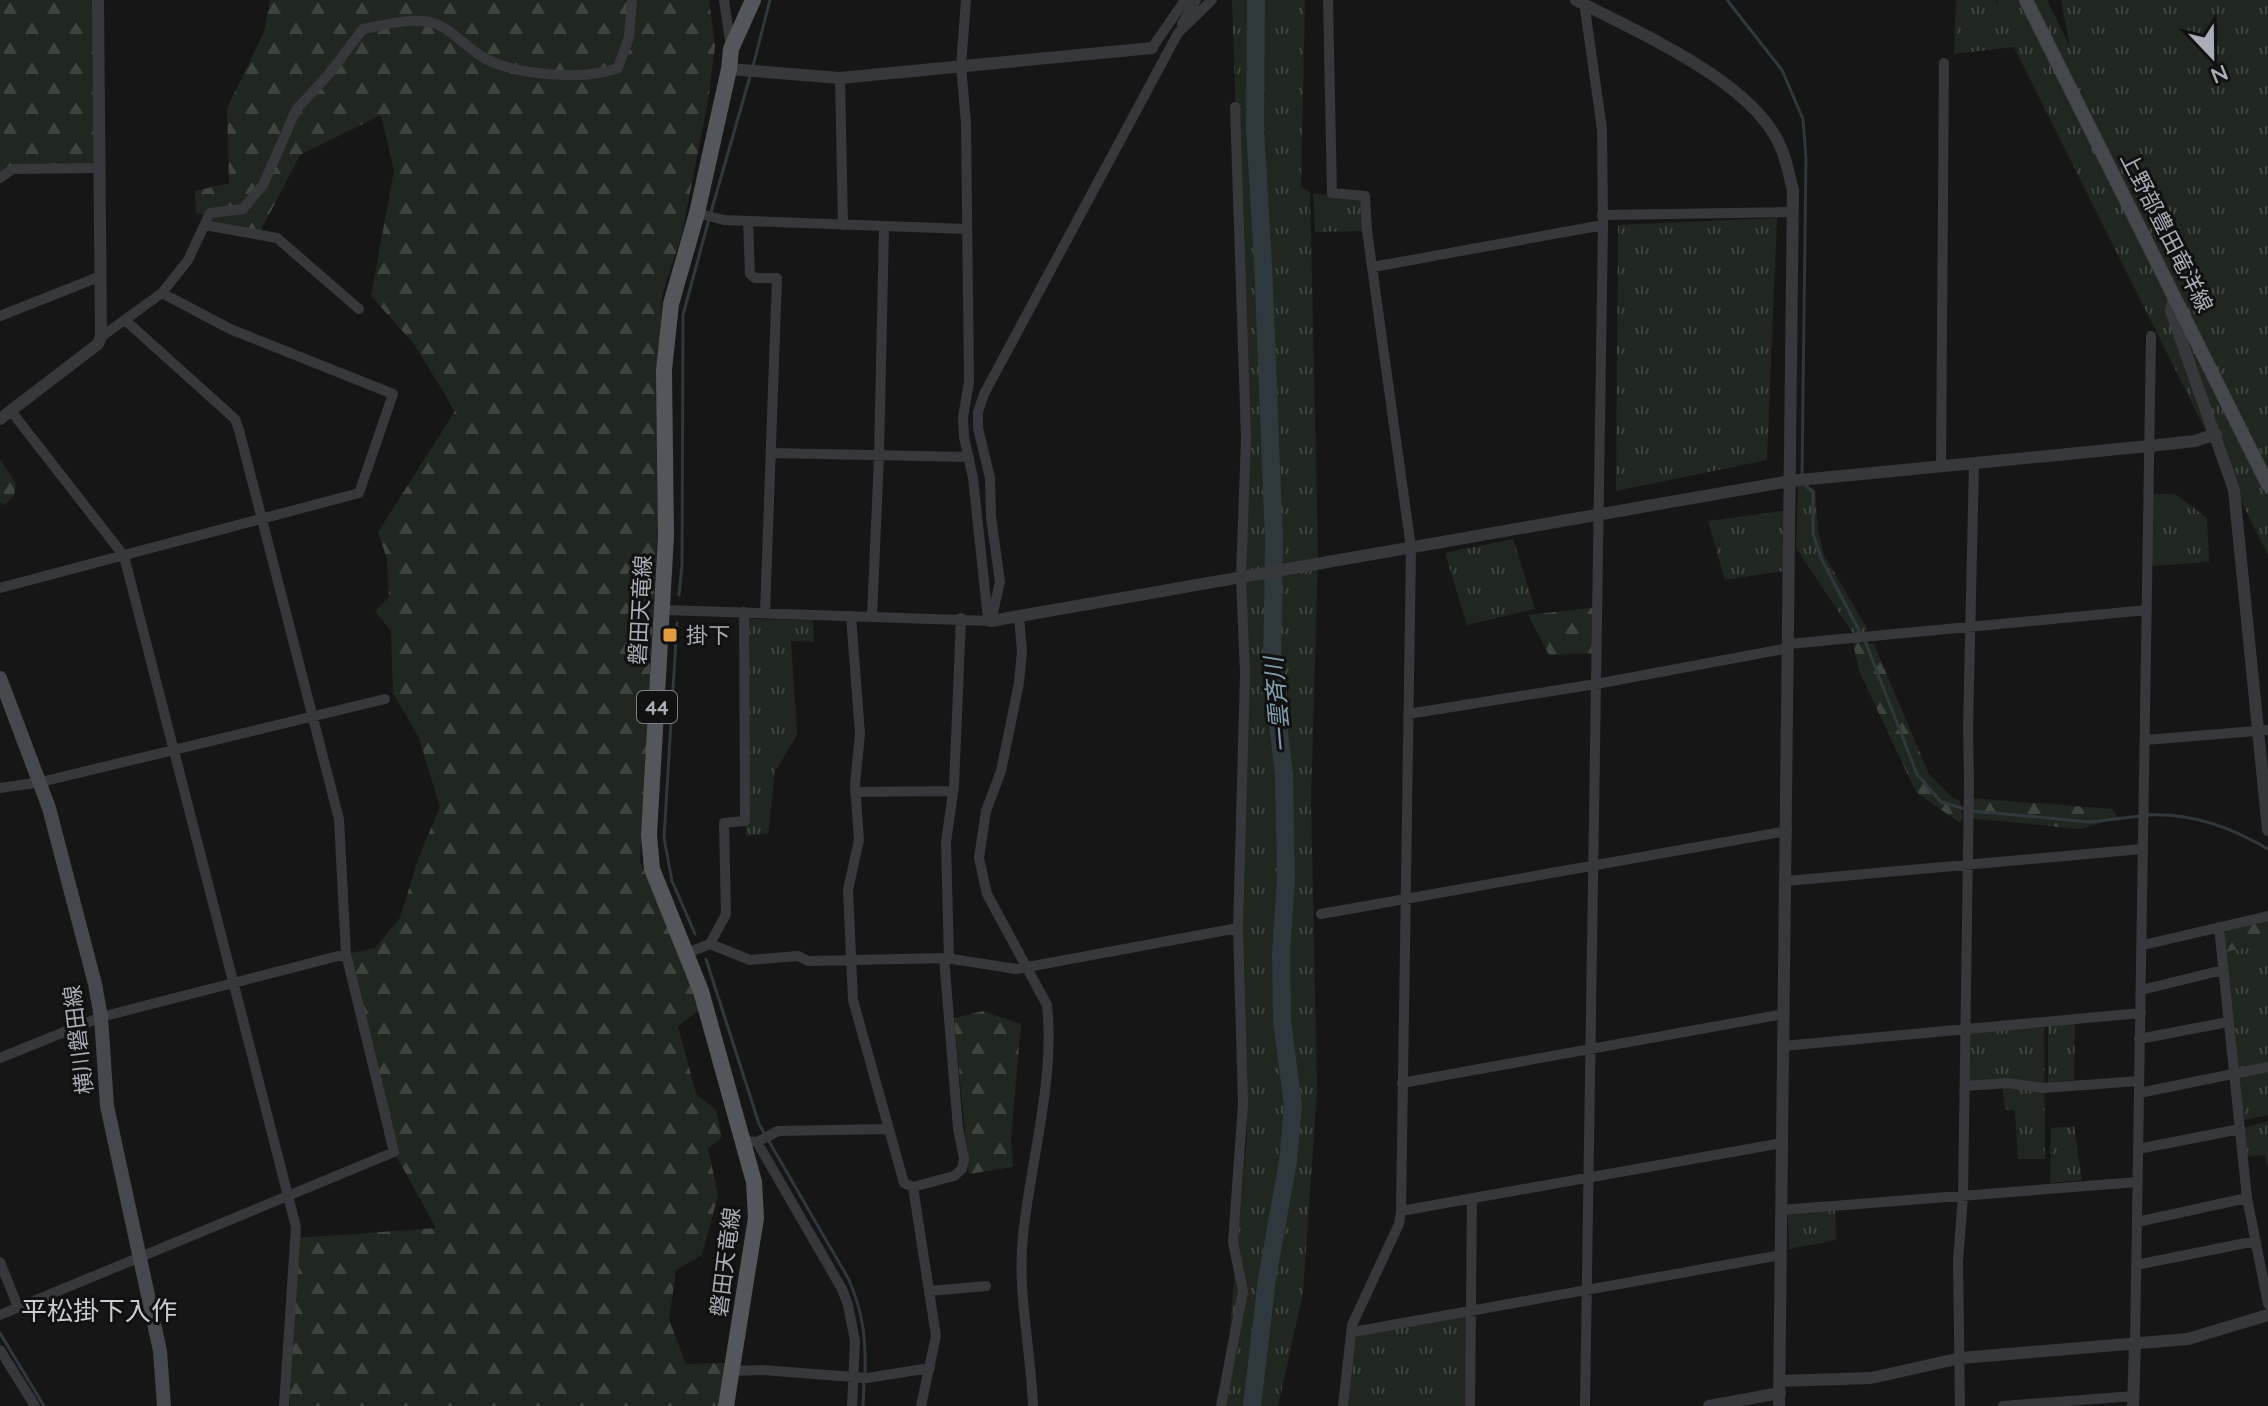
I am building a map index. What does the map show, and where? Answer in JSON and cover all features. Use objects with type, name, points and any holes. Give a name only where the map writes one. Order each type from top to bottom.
[{"type":"main road","name":"上野部豊田竜洋線","points":[[2026,0],[2268,485]]},
{"type":"main road","name":"磐田天竜線","points":[[726,1406],[756,1218],[754,1182],[758,1140],[687,953],[658,888],[650,855],[664,610],[664,370],[671,304],[697,213],[731,49],[749,1]]},
{"type":"main road","name":"横川磐田線","points":[[0,678],[41,782],[76,909],[101,1017],[107,1106],[160,1351],[164,1406]]},
{"type":"street","points":[[0,419],[98,344],[101,337],[98,0]]},
{"type":"street","points":[[101,337],[162,293],[188,260],[210,213],[243,209],[263,185],[296,110],[363,29],[412,20],[427,22],[450,33],[488,60],[516,69],[560,74],[606,72],[618,68],[625,52],[632,0]]},
{"type":"street","points":[[724,0],[731,49]]},
{"type":"street","points":[[966,0],[961,66],[966,123],[969,382],[963,417],[989,620]]},
{"type":"street","points":[[729,69],[840,78],[1152,48],[1185,0]]},
{"type":"street","points":[[989,620],[1000,582],[991,517],[990,478],[980,443],[978,412],[984,394],[1196,0]]},
{"type":"street","points":[[1178,33],[1212,0]]},
{"type":"street","points":[[1328,0],[1332,193],[1365,196],[1367,231],[1411,548],[1401,1211],[1399,1224],[1352,1325],[1343,1406]]},
{"type":"street","points":[[1581,2],[1708,71],[1738,91],[1770,128],[1781,147],[1793,190],[1779,1393]]},
{"type":"street","points":[[1581,2],[1602,129],[1585,1406]]},
{"type":"street","points":[[1941,467],[1944,63]]},
{"type":"street","points":[[840,78],[843,225]]},
{"type":"street","points":[[1221,1406],[1243,1291],[1233,1242],[1243,1104],[1238,928],[1245,674],[1241,577],[1246,438],[1235,107]]},
{"type":"street","points":[[0,178],[13,169],[100,168]]},
{"type":"street","points":[[1373,267],[1602,220],[1792,212]]},
{"type":"street","points":[[697,213],[724,220],[966,229]]},
{"type":"street","points":[[748,221],[750,274],[755,278],[777,278],[765,613]]},
{"type":"street","points":[[205,225],[277,238],[359,309]]},
{"type":"street","points":[[872,616],[884,227]]},
{"type":"street","points":[[0,316],[101,276]]},
{"type":"street","points":[[0,588],[359,493],[393,394],[230,329],[162,293]]},
{"type":"street","points":[[2174,297],[2171,311],[2234,490],[2263,731],[2268,830]]},
{"type":"street","points":[[0,1315],[394,1152],[346,954],[339,819],[235,419],[125,320]]},
{"type":"street","points":[[2003,1406],[2133,1401],[2151,336]]},
{"type":"street","points":[[11,411],[124,556],[296,1227],[284,1406]]},
{"type":"street","points":[[664,610],[989,620],[1019,617],[1790,481],[2195,441],[2216,434]]},
{"type":"street","points":[[771,453],[969,457]]},
{"type":"street","points":[[1960,1406],[1958,1261],[1963,1196],[1974,464]]},
{"type":"street","points":[[1408,714],[1596,684],[1789,646],[2147,610]]},
{"type":"street","points":[[687,953],[710,944],[726,914],[724,823],[745,821],[744,612]]},
{"type":"street","points":[[851,616],[860,734],[855,792],[859,840],[848,890],[853,1000],[904,1183],[913,1187],[954,1176],[962,1169],[964,1159],[957,1113],[947,958],[946,842],[953,791],[961,618]]},
{"type":"street","points":[[1019,617],[1022,651],[1019,683],[1001,771],[986,811],[979,858],[987,894],[1047,1005],[1049,1032],[1043,1095],[1020,1277],[1033,1406]]},
{"type":"street","points":[[0,788],[41,782],[385,699]]},
{"type":"street","points":[[2145,740],[2263,731]]},
{"type":"street","points":[[855,792],[953,791]]},
{"type":"street","points":[[1321,914],[1787,831]]},
{"type":"street","points":[[1787,881],[2142,849]]},
{"type":"street","points":[[2143,945],[2268,916]]},
{"type":"street","points":[[2219,927],[2247,1198],[2268,1304]]},
{"type":"street","points":[[710,944],[750,960],[798,956],[808,961],[947,958],[1016,969],[1238,928]]},
{"type":"street","points":[[1,1055],[101,1017],[346,954]]},
{"type":"street","points":[[2141,990],[2223,970]]},
{"type":"street","points":[[1783,1046],[2141,1013]]},
{"type":"street","points":[[1402,1083],[1784,1014]]},
{"type":"street","points":[[2139,1039],[2228,1022]]},
{"type":"street","points":[[2139,1093],[2268,1067]]},
{"type":"street","points":[[1965,1086],[2008,1083],[2043,1088],[2139,1081]]},
{"type":"street","points":[[852,1406],[860,1378],[855,1341],[842,1289],[758,1140],[778,1131],[888,1129]]},
{"type":"street","points":[[2138,1149],[2240,1129]]},
{"type":"street","points":[[1401,1211],[1782,1143]]},
{"type":"street","points":[[1781,1210],[2138,1182]]},
{"type":"street","points":[[913,1187],[936,1336],[921,1406]]},
{"type":"street","points":[[2137,1222],[2247,1198]]},
{"type":"street","points":[[1470,1406],[1472,1199]]},
{"type":"street","points":[[2136,1265],[2256,1241]]},
{"type":"street","points":[[1353,1332],[1781,1255]]},
{"type":"street","points":[[0,1262],[18,1307]]},
{"type":"street","points":[[930,1291],[986,1286]]},
{"type":"street","points":[[1709,1406],[1871,1378],[1961,1358],[2188,1339],[2268,1315]]},
{"type":"street","points":[[0,1350],[35,1406]]},
{"type":"street","points":[[731,1371],[762,1370],[860,1378],[930,1368]]},
{"type":"green space","points":[[0,0],[98,0],[94,168],[61,164],[0,176]]},
{"type":"green space","points":[[270,0],[709,0],[715,46],[709,95],[682,234],[662,295],[658,521],[640,862],[675,940],[701,1009],[678,1026],[696,1094],[716,1110],[722,1138],[708,1148],[718,1195],[702,1255],[676,1270],[669,1320],[686,1364],[727,1363],[719,1406],[290,1406],[291,1297],[298,1238],[436,1228],[394,1152],[346,954],[375,948],[400,918],[418,859],[440,807],[419,738],[393,693],[391,631],[375,611],[389,597],[387,559],[378,532],[455,411],[414,344],[371,296],[394,170],[381,115],[300,155],[259,234],[205,225],[209,216],[196,213],[195,191],[229,183],[227,108],[264,32]]},
{"type":"green space","points":[[1232,0],[1305,0],[1301,187],[1310,192],[1318,553],[1311,800],[1317,1092],[1303,1293],[1278,1406],[1223,1406],[1247,1135],[1240,851],[1240,237]]},
{"type":"green space","points":[[1956,0],[1995,0],[1998,6],[1997,0],[2047,0],[2070,47],[2061,0],[2268,0],[2268,555],[2014,47],[1954,54]]},
{"type":"green space","points":[[1313,194],[1365,196],[1367,231],[1315,232]]},
{"type":"green space","points":[[1777,218],[1767,460],[1616,491],[1618,225]]},
{"type":"green space","points":[[0,459],[16,483],[14,495],[5,505],[0,503]]},
{"type":"green space","points":[[1798,485],[1815,489],[1818,530],[1824,555],[1867,628],[1856,638],[1796,548]]},
{"type":"green space","points":[[2149,494],[2175,494],[2207,518],[2209,562],[2152,566]]},
{"type":"green space","points":[[1790,510],[1790,570],[1725,580],[1708,521]]},
{"type":"green space","points":[[1513,539],[1535,609],[1467,625],[1445,553]]},
{"type":"green space","points":[[1597,607],[1597,653],[1549,655],[1528,615]]},
{"type":"green space","points":[[749,619],[813,620],[814,642],[791,641],[797,735],[775,771],[768,834],[746,836]]},
{"type":"green space","points":[[1853,642],[1874,644],[1929,774],[1960,801],[1963,818],[1960,823],[1916,792],[1859,671]]},
{"type":"green space","points":[[1969,798],[2112,809],[2118,818],[2080,829],[1968,818]]},
{"type":"green space","points":[[2268,918],[2268,942],[2221,953],[2219,927]]},
{"type":"green space","points":[[2268,942],[2268,1115],[2239,1121],[2221,953]]},
{"type":"green space","points":[[983,1011],[1021,1024],[1011,1138],[1013,1167],[969,1174],[954,1018]]},
{"type":"green space","points":[[2075,1023],[2074,1080],[2048,1083],[2048,1025]]},
{"type":"green space","points":[[2044,1027],[2045,1159],[2018,1159],[2015,1111],[2005,1109],[2002,1083],[1965,1086],[1966,1032]]},
{"type":"green space","points":[[2268,1121],[2268,1168],[2264,1155],[2243,1157],[2240,1129]]},
{"type":"green space","points":[[2074,1126],[2082,1180],[2050,1183],[2051,1128]]},
{"type":"green space","points":[[1835,1209],[1836,1240],[1789,1249],[1788,1213]]},
{"type":"green space","points":[[1472,1311],[1465,1406],[1348,1406],[1351,1337]]},
{"type":"waterway","points":[[753,66],[770,0]]},
{"type":"waterway","name":"一雲斉川","points":[[1252,1406],[1267,1279],[1288,1161],[1293,1105],[1282,1021],[1281,953],[1286,879],[1284,775],[1272,673],[1274,541],[1255,129],[1256,0]]},
{"type":"waterway","points":[[1727,0],[1782,70],[1803,119],[1806,158],[1802,474]]},
{"type":"waterway","points":[[711,212],[751,73]]},
{"type":"waterway","points":[[679,595],[682,565],[683,315],[709,219]]},
{"type":"waterway","points":[[1805,485],[1813,492],[1813,534],[1822,560],[1861,634]]},
{"type":"waterway","points":[[677,623],[664,838],[672,881],[695,934]]},
{"type":"waterway","points":[[1865,641],[1917,774],[1941,802],[1965,809]]},
{"type":"waterway","points":[[1972,811],[2090,822],[2140,816]]},
{"type":"waterway","points":[[2147,815],[2179,816],[2210,823],[2268,849]]},
{"type":"waterway","points":[[706,959],[759,1124],[853,1290],[862,1325],[865,1374]]},
{"type":"waterway","points":[[0,1333],[44,1406]]},
{"type":"waterway","points":[[863,1406],[864,1382]]},
{"type":"place","name":"掛下","points":[[670,635]]},
{"type":"district","name":"平松掛下入作","points":[[99,1310]]}]
